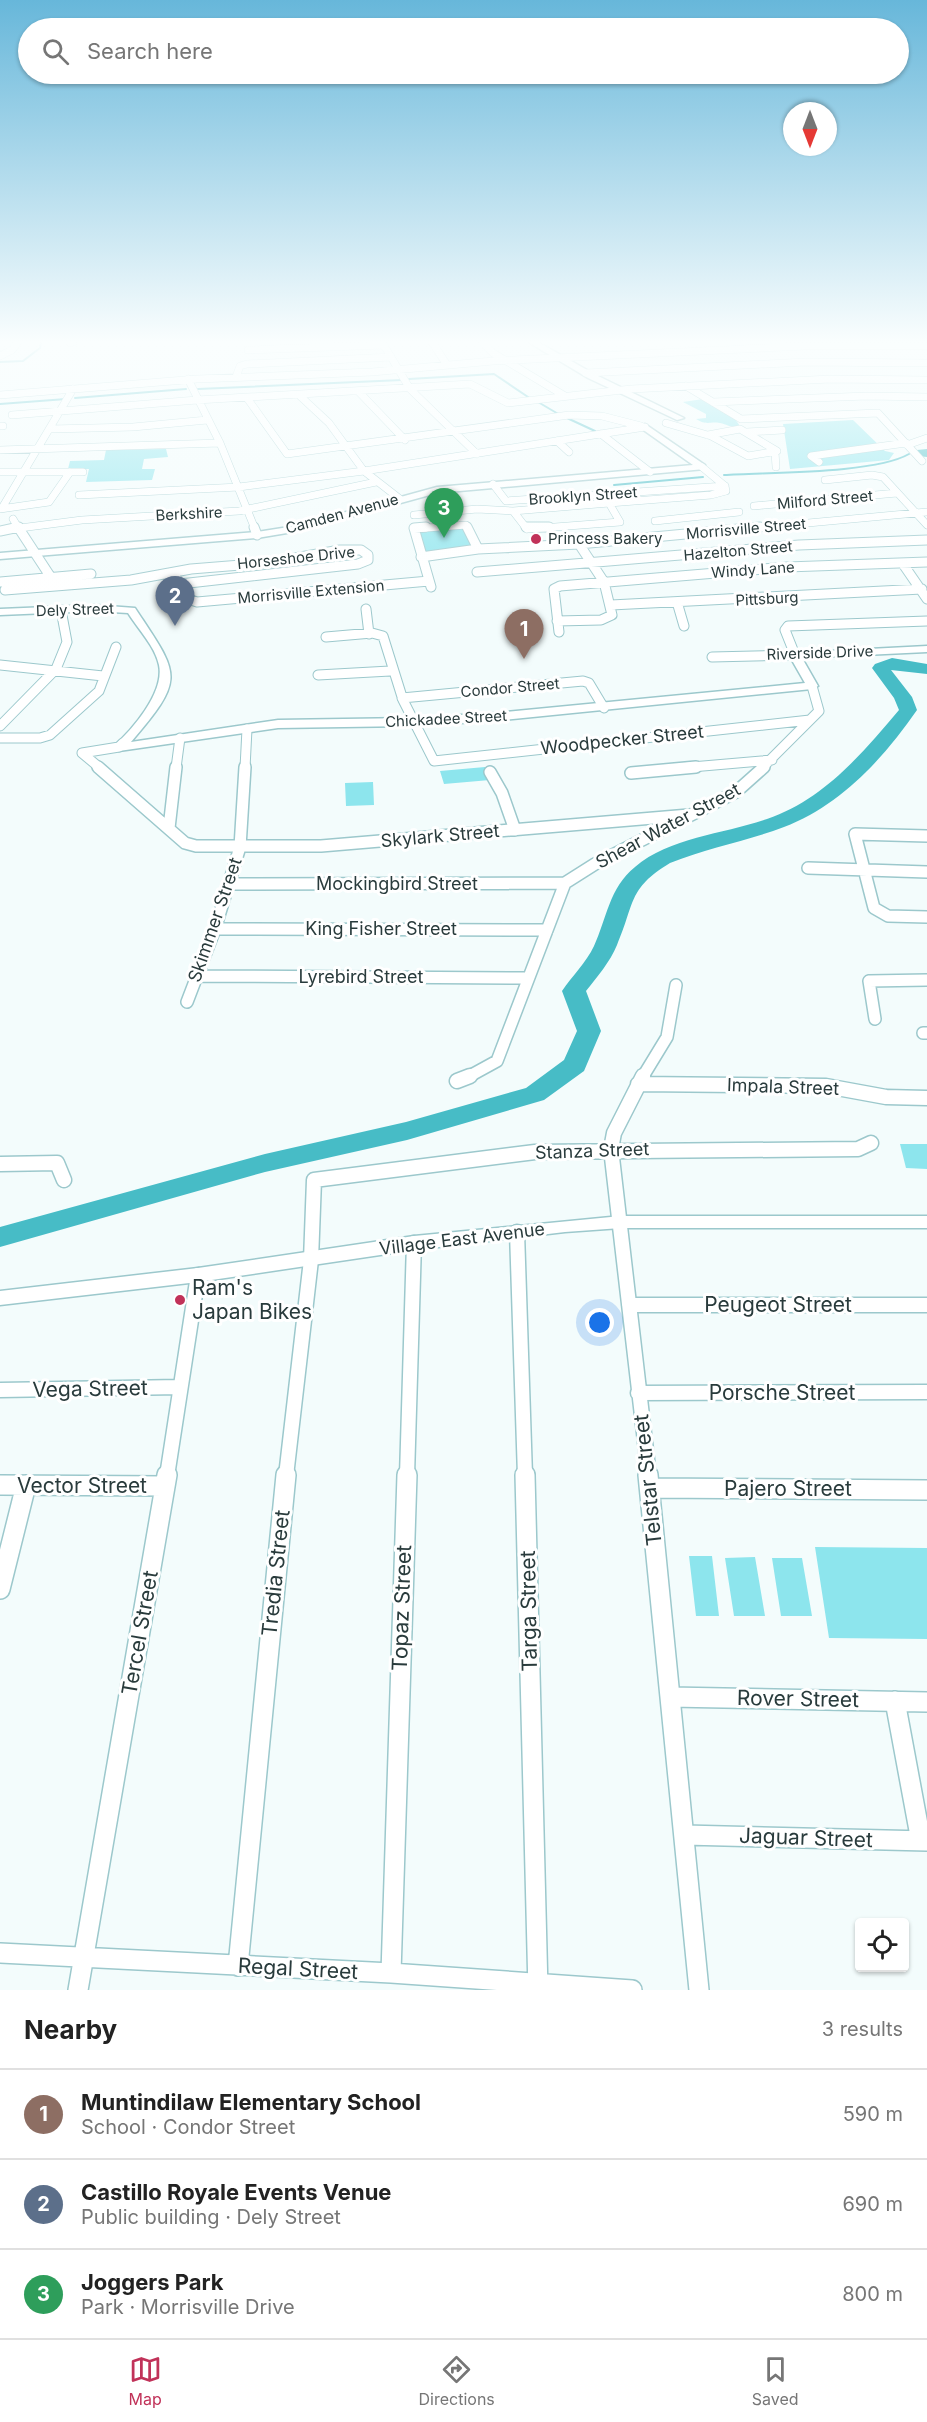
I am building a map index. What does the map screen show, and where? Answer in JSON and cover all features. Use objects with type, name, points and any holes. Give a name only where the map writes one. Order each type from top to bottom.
[{"type":"street","points":[[2,504],[11,486],[47,435]]},
{"type":"street","points":[[215,435],[257,535]]},
{"type":"street","points":[[274,435],[287,453],[347,448],[434,435]]},
{"type":"street","points":[[338,435],[364,471],[400,499]]},
{"type":"street","points":[[400,435],[405,440]]},
{"type":"street","points":[[460,435],[477,454]]},
{"type":"street","points":[[79,495],[238,487],[364,471],[596,435]]},
{"type":"street","points":[[602,435],[650,472]]},
{"type":"street","points":[[414,515],[477,509],[513,511],[609,503],[649,503],[672,498],[723,496],[726,491],[725,486],[659,435]]},
{"type":"street","points":[[708,435],[748,456],[775,452]]},
{"type":"street","points":[[752,435],[777,450],[775,452],[776,467]]},
{"type":"street","points":[[899,435],[923,460]]},
{"type":"street","points":[[819,462],[811,456],[907,444],[927,438]]},
{"type":"street","points":[[557,441],[569,452]]},
{"type":"street","points":[[765,443],[785,442]]},
{"type":"street","points":[[0,450],[220,443]]},
{"type":"street","points":[[840,451],[850,459]]},
{"type":"street","name":"Camden Avenue","points":[[0,556],[34,551],[152,545],[257,535],[296,529],[437,490],[720,466]]},
{"type":"street","points":[[0,472],[83,472]]},
{"type":"street","points":[[2,504],[52,500],[70,472]]},
{"type":"street","points":[[825,480],[872,475],[883,477],[927,525]]},
{"type":"street","name":"Berkshire","points":[[0,531],[100,518],[172,516],[247,510],[307,499],[376,482]]},
{"type":"street","name":"Brooklyn Street","points":[[493,484],[502,499],[512,501],[725,486]]},
{"type":"street","name":"Milford Street","points":[[754,506],[897,493]]},
{"type":"street","points":[[696,496],[703,506]]},
{"type":"street","points":[[672,498],[679,508]]},
{"type":"street","points":[[513,511],[526,529],[558,527],[577,529],[590,524],[620,522],[609,503]]},
{"type":"street","points":[[576,506],[590,524]]},
{"type":"street","points":[[547,508],[558,527]]},
{"type":"street","points":[[655,521],[739,512]]},
{"type":"street","name":"Morrisville Street","points":[[421,556],[478,549],[720,532],[927,512]]},
{"type":"street","points":[[709,516],[720,532]]},
{"type":"street","points":[[13,519],[50,576]]},
{"type":"street","points":[[421,556],[413,529],[418,527],[466,525],[478,549]]},
{"type":"street","name":"Hazelton Street","points":[[477,572],[799,545],[927,540]]},
{"type":"street","points":[[559,632],[557,621],[607,619],[612,615],[612,605],[604,582],[579,543]]},
{"type":"street","name":"Horseshoe Drive","points":[[3,586],[131,580],[173,572],[266,563],[340,550],[361,550],[368,555],[368,560],[358,564],[180,584]]},
{"type":"street","name":"Morrisville Extension","points":[[180,584],[194,602],[430,584],[421,556]]},
{"type":"street","name":"Windy Lane","points":[[557,621],[554,588],[787,567],[927,562]]},
{"type":"street","points":[[903,564],[927,599]]},
{"type":"street","points":[[173,572],[180,584]]},
{"type":"street","points":[[3,586],[50,576],[91,574]]},
{"type":"street","name":"Pittsburg","points":[[612,605],[922,589]]},
{"type":"street","points":[[677,602],[684,626]]},
{"type":"street","name":"Dely Street","points":[[0,612],[129,609],[161,655],[166,671],[165,686],[147,714],[121,745]]},
{"type":"street","points":[[366,609],[369,634]]},
{"type":"street","points":[[0,726],[56,669],[67,642],[61,610]]},
{"type":"street","points":[[810,720],[819,711],[812,686],[795,655],[785,630],[788,626],[927,621]]},
{"type":"street","points":[[326,637],[369,634],[383,636],[390,670],[410,722]]},
{"type":"street","points":[[0,738],[40,738],[50,735],[99,691],[116,647]]},
{"type":"street","name":"Riverside Drive","points":[[712,657],[927,649]]},
{"type":"street","points":[[0,665],[56,669],[104,676]]},
{"type":"street","points":[[318,675],[390,670]]},
{"type":"street","name":"Condor Street","points":[[402,698],[583,681],[589,683],[604,708]]},
{"type":"street","name":"Chickadee Street","points":[[169,828],[82,753],[121,745],[296,723],[410,722],[604,708],[812,686]]},
{"type":"street","name":"Shear Water Street","points":[[565,884],[595,864],[736,792],[772,760],[810,720]]},
{"type":"street","name":"Woodpecker Street","points":[[410,722],[434,761],[810,720]]},
{"type":"street","name":"Skimmer Street","points":[[187,1002],[215,929],[240,847],[247,729]]},
{"type":"street","points":[[169,828],[180,738]]},
{"type":"street","points":[[631,773],[772,760]]},
{"type":"street","points":[[490,772],[502,793],[515,830]]},
{"type":"street","name":"Skylark Street","points":[[169,828],[190,845],[321,846],[689,815]]},
{"type":"street","points":[[927,836],[855,834],[874,909],[886,919],[927,917]]},
{"type":"street","points":[[808,868],[927,872]]},
{"type":"street","name":"Mockingbird Street","points":[[230,884],[565,884]]},
{"type":"street","points":[[457,1081],[479,1073],[497,1061],[565,884]]},
{"type":"street","name":"King Fisher Street","points":[[215,929],[547,930]]},
{"type":"street","name":"Lyrebird Street","points":[[196,976],[527,978]]},
{"type":"street","points":[[875,1019],[869,981],[927,980]]},
{"type":"street","name":"Telstar Street","points":[[676,985],[667,1037],[638,1084],[614,1133],[611,1149],[650,1488],[699,1990]]},
{"type":"street","name":"Impala Street","points":[[638,1084],[826,1086],[886,1097],[927,1098]]},
{"type":"street","name":"Stanza Street","points":[[314,1180],[536,1152],[611,1149],[858,1149],[871,1143]]},
{"type":"street","points":[[0,1164],[57,1163],[64,1180]]},
{"type":"street","name":"Tredia Street","points":[[238,1966],[280,1524],[311,1260],[314,1180]]},
{"type":"street","name":"Village East Avenue","points":[[0,1298],[311,1260],[414,1243],[621,1222],[927,1222]]},
{"type":"street","name":"Targa Street","points":[[517,1232],[527,1527],[538,1988]]},
{"type":"street","name":"Topaz Street","points":[[391,1974],[414,1243]]},
{"type":"street","name":"Tercel Street","points":[[78,1990],[165,1486],[198,1275]]},
{"type":"street","name":"Peugeot Street","points":[[629,1305],[927,1305]]},
{"type":"street","name":"Vega Street","points":[[0,1390],[180,1387]]},
{"type":"street","name":"Porsche Street","points":[[638,1394],[927,1392]]},
{"type":"street","name":"Vector Street","points":[[0,1485],[165,1486]]},
{"type":"street","points":[[0,1588],[26,1485]]},
{"type":"street","name":"Pajero Street","points":[[650,1488],[927,1490]]},
{"type":"street","name":"Rover Street","points":[[670,1697],[927,1702]]},
{"type":"street","points":[[894,1701],[924,1841]]},
{"type":"street","name":"Jaguar Street","points":[[685,1835],[924,1841]]},
{"type":"street","name":"Regal Street","points":[[0,1953],[391,1974],[538,1988],[632,1990]]},
{"type":"shaded area","points":[[785,435],[868,435],[885,451],[894,453],[889,460],[790,469]]},
{"type":"shaded area","points":[[166,449],[168,457],[144,459],[142,469],[155,469],[152,480],[86,482],[89,469],[68,469],[70,461],[104,460],[106,450]]},
{"type":"shaded area","points":[[462,525],[471,546],[424,553],[417,529]]},
{"type":"shaded area","points":[[485,767],[490,780],[444,784],[440,771]]},
{"type":"shaded area","points":[[373,782],[374,805],[346,806],[345,783]]},
{"type":"shaded area","points":[[900,1144],[927,1144],[927,1169],[906,1168]]},
{"type":"shaded area","points":[[815,1547],[927,1548],[927,1639],[829,1638]]},
{"type":"shaded area","points":[[689,1556],[712,1556],[719,1616],[696,1616]]},
{"type":"shaded area","points":[[755,1557],[765,1616],[734,1616],[725,1558]]},
{"type":"shaded area","points":[[772,1558],[802,1558],[812,1616],[781,1616]]},
{"type":"waterway","points":[[922,453],[927,453]]},
{"type":"waterway","points":[[724,475],[847,469],[893,461],[909,454]]},
{"type":"waterway","points":[[614,485],[703,477]]},
{"type":"waterway","points":[[0,1237],[265,1163],[407,1131],[535,1094],[575,1065],[589,1031],[574,991],[605,947],[630,883],[644,870],[663,859],[684,850],[776,823],[796,815],[828,795],[871,755],[908,710],[903,697],[881,668],[892,663],[927,669]]},
{"type":"place","name":"Joggers Park","points":[[444,538]]},
{"type":"place","name":"Princess Bakery","points":[[536,539]]},
{"type":"place","name":"Castillo Royale Events Venue","points":[[175,626]]},
{"type":"place","name":"Muntindilaw Elementary School","points":[[524,659]]},
{"type":"place","name":"Ram's Japan Bikes","points":[[180,1300]]}]
